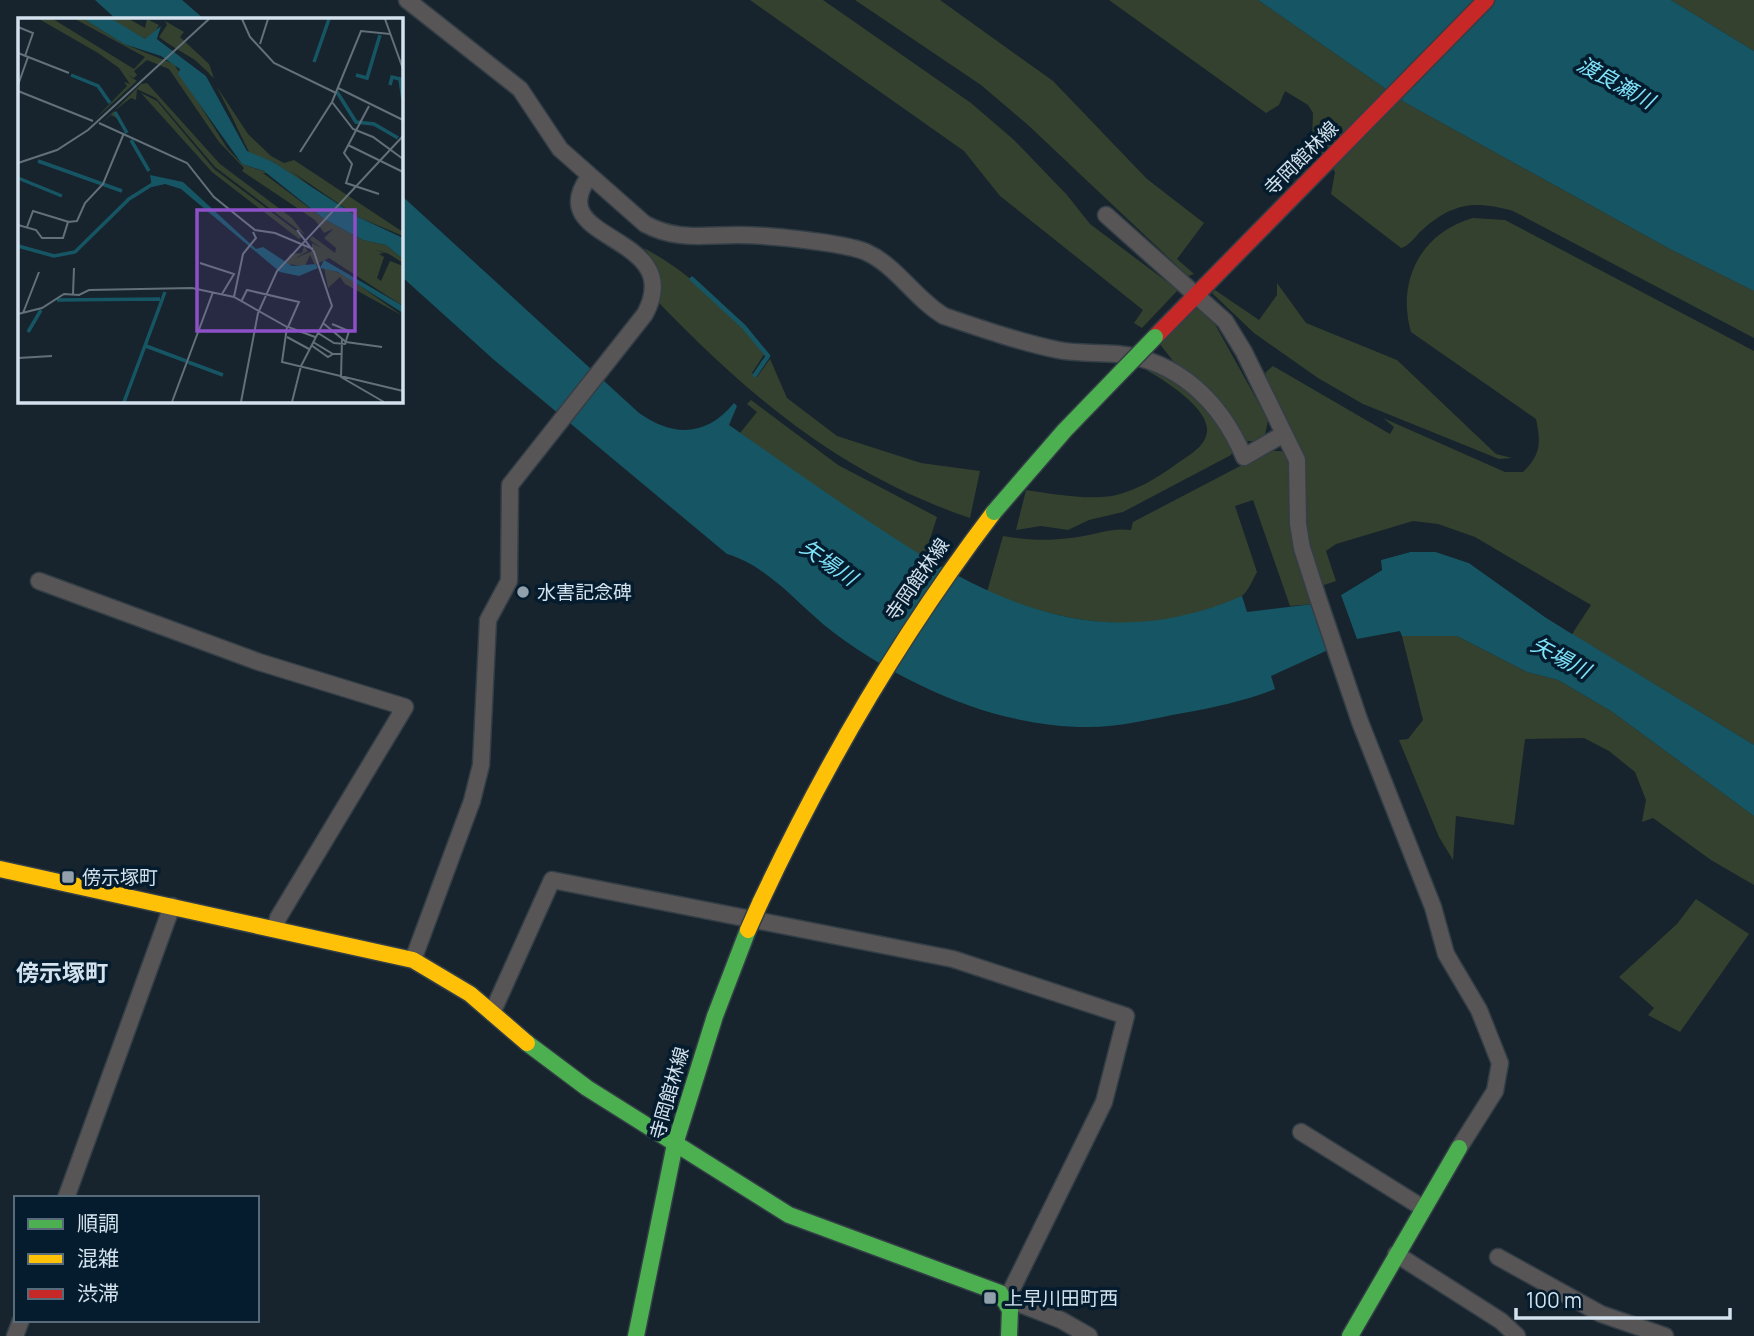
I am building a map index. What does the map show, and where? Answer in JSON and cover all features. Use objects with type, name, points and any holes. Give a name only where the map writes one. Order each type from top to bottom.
[{"type":"main road","name":"寺岡館林線","points":[[636,1336],[675,1144],[715,1016],[748,930],[853,716],[909,627],[968,544],[1080,413],[1486,0]]},
{"type":"main road","points":[[0,869],[413,960],[456,984],[587,1088],[789,1215],[1000,1293],[1007,1299],[1010,1310],[1009,1336]]},
{"type":"main road","points":[[1350,1336],[1459,1148]]},
{"type":"street","points":[[407,0],[520,89],[560,149],[645,224],[657,230],[681,237],[754,235],[853,249],[880,261],[930,307],[944,316],[1060,350],[1131,356],[1170,369],[1200,391],[1215,407],[1244,457],[1282,435]]},
{"type":"street","points":[[413,960],[472,801],[481,765],[488,620],[509,581],[509,495],[514,477],[645,314],[654,293],[650,269],[643,258],[600,232],[585,219],[580,198],[589,177]]},
{"type":"street","points":[[1106,215],[1199,291],[1225,321],[1244,352],[1282,435],[1297,460],[1298,524],[1302,548],[1317,596],[1360,722],[1433,907],[1446,954],[1479,1010],[1500,1063],[1495,1091],[1459,1148]]},
{"type":"street","points":[[39,581],[259,662],[405,707],[278,918],[275,929]]},
{"type":"street","points":[[492,1013],[552,880],[953,959],[1126,1016],[1104,1102],[1007,1299],[1061,1320],[1089,1336]]},
{"type":"street","points":[[67,1196],[173,906]]},
{"type":"street","points":[[1301,1132],[1423,1208]]},
{"type":"street","points":[[1396,1254],[1501,1321],[1517,1336]]},
{"type":"street","points":[[1498,1257],[1601,1314],[1665,1336]]},
{"type":"green space","points":[[750,0],[823,0],[971,103],[1014,140],[1067,195],[1090,224],[1178,290],[1142,328],[1134,323],[1143,310],[1000,196],[964,151]]},
{"type":"green space","points":[[855,0],[940,0],[1053,81],[1147,179],[1204,223],[1177,259],[1194,274],[1188,276],[1028,125],[981,85]]},
{"type":"green space","points":[[1109,0],[1258,0],[1406,103],[1668,248],[1754,291],[1754,338],[1513,211],[1475,205],[1453,209],[1432,222],[1401,248],[1331,194],[1335,172],[1312,140],[1313,113],[1308,105],[1285,91],[1279,105],[1266,113]]},
{"type":"green space","points":[[1671,0],[1754,0],[1754,51]]},
{"type":"green space","points":[[1473,218],[1505,220],[1754,351],[1754,745],[1572,634],[1591,605],[1475,537],[1438,524],[1413,521],[1336,544],[1326,551],[1336,581],[1318,587],[1305,528],[1305,460],[1267,390],[1266,372],[1273,366],[1390,434],[1394,427],[1383,418],[1505,472],[1523,472],[1536,454],[1539,435],[1536,419],[1411,332],[1407,294],[1417,261],[1440,234]]},
{"type":"green space","points":[[644,248],[694,282],[724,309],[765,353],[752,373],[757,377],[770,359],[787,398],[837,436],[921,463],[980,471],[970,518],[881,480],[840,456],[765,402],[659,303],[659,274]]},
{"type":"green space","points":[[1277,283],[1306,323],[1397,360],[1496,454],[1512,458],[1499,459],[1363,404],[1318,378],[1254,333],[1212,293],[1215,290],[1259,320],[1277,295]]},
{"type":"green space","points":[[1200,307],[1216,326],[1268,420],[1265,435],[1256,441],[1246,441],[1210,390],[1173,361],[1159,343],[1193,308]]},
{"type":"green space","points":[[1139,366],[1171,380],[1195,398],[1224,435],[1233,451],[1231,455],[1123,512],[1089,520],[1068,530],[1041,526],[1016,530],[1026,490],[1080,497],[1120,494],[1153,479],[1201,445],[1207,426],[1194,405]]},
{"type":"green space","points":[[751,400],[838,465],[937,517],[924,558],[826,495],[740,433],[757,412],[747,404]]},
{"type":"green space","points":[[1269,451],[1281,451],[1288,455],[1313,604],[1290,606],[1253,500],[1235,506],[1257,572],[1245,593],[1229,603],[1184,617],[1156,622],[1099,622],[1042,611],[987,592],[1003,536],[1053,540],[1131,530],[1133,522]]},
{"type":"green space","points":[[1402,636],[1457,636],[1527,672],[1558,680],[1611,711],[1754,816],[1754,885],[1711,860],[1653,818],[1642,822],[1646,800],[1635,772],[1609,751],[1584,738],[1525,739],[1514,825],[1456,816],[1453,860],[1439,837],[1399,740],[1408,739],[1423,720]]},
{"type":"green space","points":[[1696,899],[1749,934],[1680,1032],[1648,1015],[1654,1008],[1619,977],[1677,924]]},
{"type":"water","points":[[95,0],[182,0],[203,18],[115,18]]},
{"type":"water","name":"渡良瀬川","points":[[1258,0],[1671,0],[1754,51],[1754,291],[1668,248],[1406,103]]},
{"type":"water","name":"矢場川","points":[[402,196],[639,413],[664,426],[689,430],[712,422],[734,403],[737,406],[729,425],[888,534],[973,583],[1015,602],[1058,615],[1101,622],[1146,621],[1193,613],[1242,596],[1247,612],[1313,604],[1339,645],[1271,676],[1275,689],[1264,693],[1218,706],[1112,726],[1054,725],[1020,720],[953,700],[890,670],[861,652],[833,632],[770,577],[727,554],[493,359],[402,277]]},
{"type":"water","name":"矢場川","points":[[1410,552],[1436,552],[1469,563],[1545,617],[1754,745],[1754,816],[1611,711],[1558,680],[1527,672],[1457,636],[1402,636],[1400,631],[1357,639],[1341,595],[1382,570],[1380,560]]},
{"type":"pier","points":[[1409,549],[1437,549],[1471,560],[1574,632],[1572,634],[1545,617],[1469,563],[1436,552],[1410,552],[1381,560],[1382,570],[1341,595],[1340,592],[1378,568],[1378,557]]},
{"type":"waterway","points":[[692,279],[744,327],[768,356],[755,375]]},
{"type":"traffic: fast","points":[[994,512],[1065,430],[1155,337]]},
{"type":"traffic: fast","points":[[636,1336],[675,1144],[715,1016],[748,930]]},
{"type":"traffic: fast","points":[[527,1043],[587,1088],[789,1215],[1000,1293],[1010,1310],[1009,1336]]},
{"type":"traffic: fast","points":[[1350,1336],[1459,1148]]},
{"type":"traffic: slow","points":[[760,903],[811,800],[866,701],[927,605],[994,512]]},
{"type":"traffic: slow","points":[[0,869],[413,960],[470,994],[527,1043]]},
{"type":"traffic: slow","points":[[748,930],[760,903]]},
{"type":"traffic: jam","points":[[1155,337],[1486,0]]},
{"type":"place","name":"水害記念碑","points":[[523,592]]},
{"type":"place","name":"傍示塚町","points":[[68,877]]},
{"type":"place","name":"上早川田町西","points":[[990,1298]]},
{"type":"district","name":"傍示塚町","points":[[62,972]]}]
